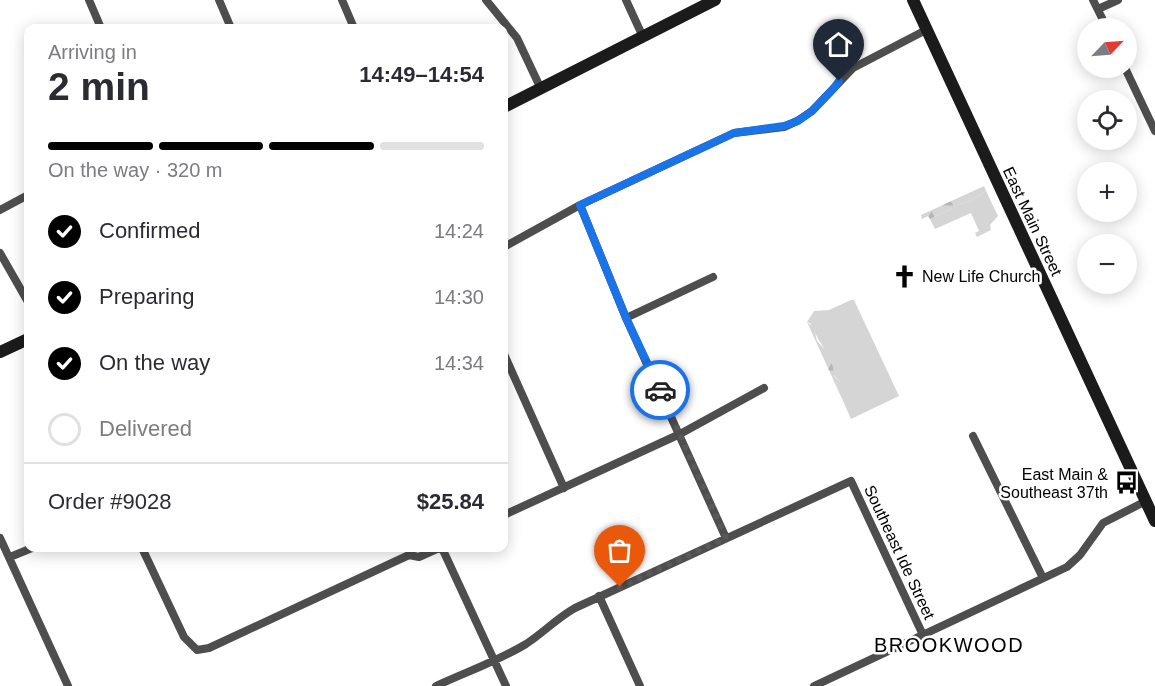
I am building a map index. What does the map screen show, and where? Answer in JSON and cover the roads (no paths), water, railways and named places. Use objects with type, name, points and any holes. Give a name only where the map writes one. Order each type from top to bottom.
[{"type":"main road","points":[[508,105],[715,0]]},
{"type":"main road","name":"East Main Street","points":[[913,0],[1155,521]]},
{"type":"main road","points":[[0,352],[24,341]]},
{"type":"street","points":[[89,0],[99,24]]},
{"type":"street","points":[[219,0],[229,24]]},
{"type":"street","points":[[342,0],[352,24]]},
{"type":"street","points":[[486,0],[506,24]]},
{"type":"street","points":[[626,0],[643,37]]},
{"type":"street","points":[[1093,0],[1102,18]]},
{"type":"street","points":[[1098,9],[1118,0]]},
{"type":"street","points":[[508,27],[517,38],[541,88]]},
{"type":"street","points":[[508,245],[580,205],[734,133],[784,126],[798,121],[818,105],[853,68],[926,30]]},
{"type":"street","points":[[1131,78],[1152,117],[1155,131]]},
{"type":"street","points":[[0,210],[24,197]]},
{"type":"street","points":[[436,686],[526,643],[575,608],[726,538],[626,318],[580,205]]},
{"type":"street","points":[[0,253],[24,295]]},
{"type":"street","points":[[626,318],[713,277]]},
{"type":"street","points":[[508,363],[564,488]]},
{"type":"street","points":[[508,513],[680,434],[764,388]]},
{"type":"street","points":[[973,436],[1043,579]]},
{"type":"street","name":"Southeast Ide Street","points":[[726,538],[851,481],[923,635]]},
{"type":"street","points":[[814,686],[1067,567],[1076,561],[1103,524],[1146,501]]},
{"type":"street","points":[[0,538],[68,686]]},
{"type":"street","points":[[10,557],[24,551]]},
{"type":"street","points":[[144,552],[184,637],[197,651],[209,648],[409,552]]},
{"type":"street","points":[[412,552],[419,557],[431,552]]},
{"type":"street","points":[[442,552],[506,686]]},
{"type":"street","points":[[599,596],[640,686]]},
{"type":"place","name":"New Life Church","points":[[904,276]]},
{"type":"place","name":"East Main & Southeast 37th","points":[[1126,483]]},
{"type":"district","name":"BROOKWOOD","points":[[949,645]]}]
